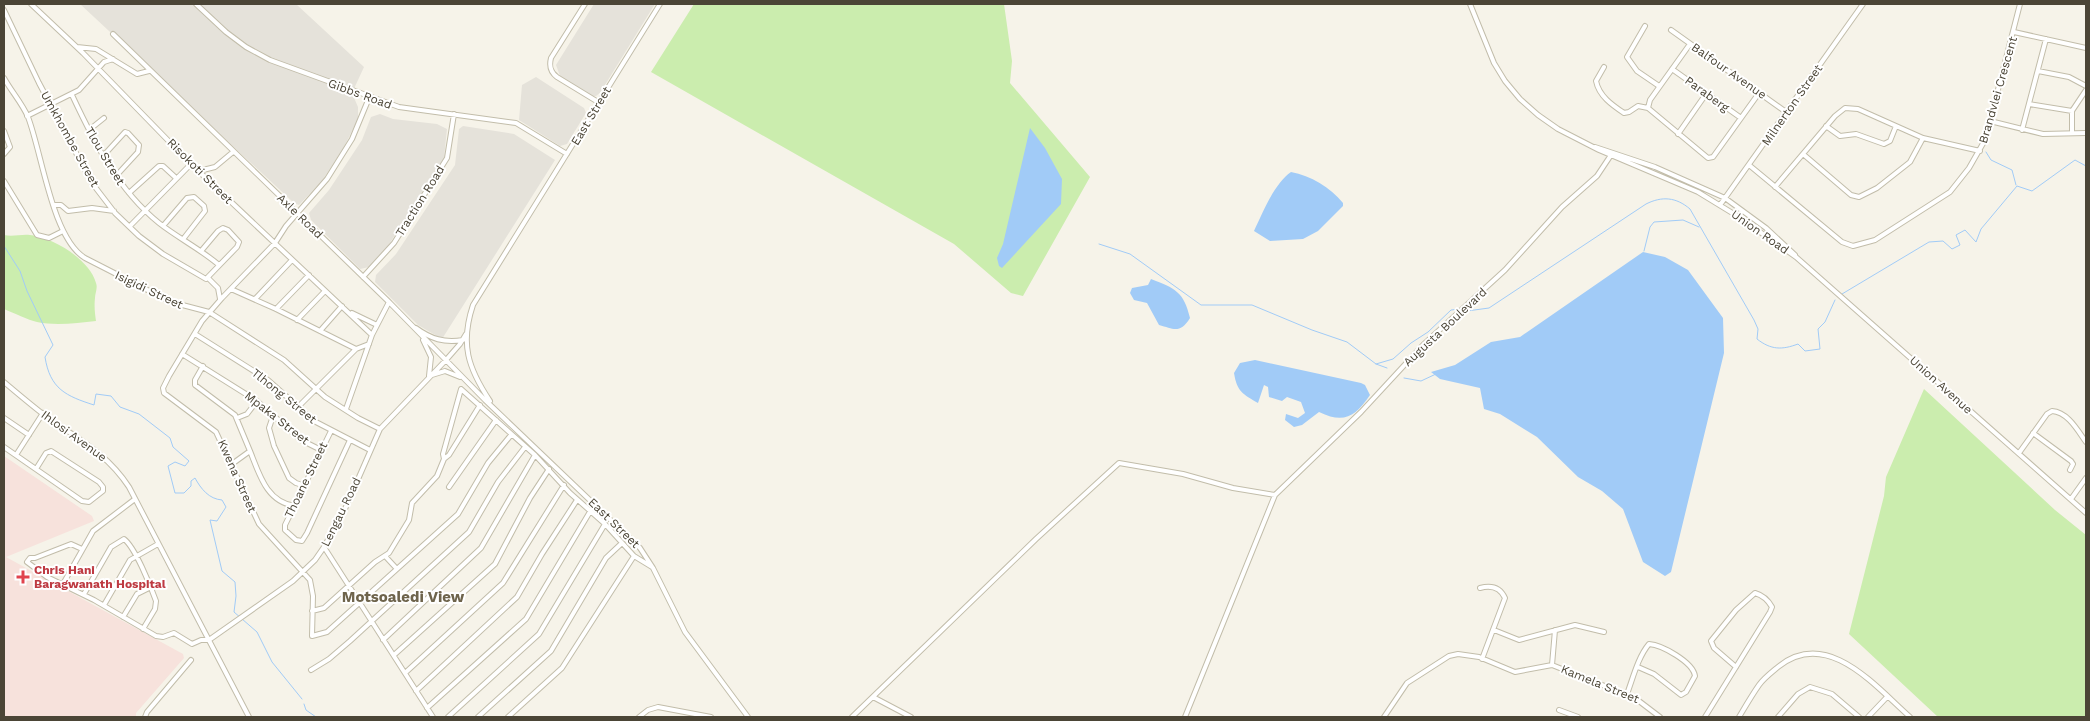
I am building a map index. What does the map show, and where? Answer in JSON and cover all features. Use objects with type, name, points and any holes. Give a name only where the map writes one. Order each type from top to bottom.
[{"type":"street","name":"Risokoti Street","points":[[30,4],[76,47],[199,171],[372,335]]},
{"type":"street","name":"Gibbs Road","points":[[196,4],[226,32],[261,56],[399,108],[516,123],[568,154]]},
{"type":"street","points":[[585,4],[550,58],[550,67],[557,77],[598,102]]},
{"type":"street","name":"East Street","points":[[466,334],[469,316],[479,294],[660,4]]},
{"type":"street","name":"Union Road","points":[[1470,4],[1494,63],[1505,81],[1520,99],[1548,123],[1593,147],[1689,188],[1720,205],[1796,256]]},
{"type":"street","name":"Milnerton Street","points":[[1720,205],[1861,4]]},
{"type":"street","name":"Brandvlei Crescent","points":[[1749,165],[1842,242],[1849,245],[1863,244],[1875,240],[1950,192],[1980,151],[1990,122],[2020,4]]},
{"type":"street","name":"Umkhombe Street","points":[[4,10],[85,171],[114,211],[139,236],[163,254],[190,271],[209,277]]},
{"type":"street","points":[[1645,26],[1627,57],[1637,71],[1659,86]]},
{"type":"street","name":"Balfour Avenue","points":[[1671,30],[1786,112]]},
{"type":"street","points":[[2014,32],[2086,48]]},
{"type":"street","name":"Axle Road","points":[[113,34],[389,302],[485,400]]},
{"type":"street","points":[[2022,130],[2046,39]]},
{"type":"street","points":[[1648,108],[1649,102],[1659,86],[1690,44]]},
{"type":"street","points":[[76,47],[94,48],[137,74],[149,71]]},
{"type":"street","points":[[27,116],[72,95],[86,85],[104,62],[113,59]]},
{"type":"street","points":[[1604,67],[1596,81],[1598,90],[1604,97],[1624,113],[1638,106],[1648,108],[1704,156],[1710,158],[1759,93]]},
{"type":"street","name":"Paraberg","points":[[1672,69],[1741,118]]},
{"type":"street","points":[[2038,71],[2069,77],[2086,86]]},
{"type":"street","name":"Isigidi Street","points":[[4,78],[27,116],[63,231],[74,250],[85,258],[171,302],[209,312],[284,360],[325,397],[358,418],[380,429]]},
{"type":"street","points":[[2072,132],[2072,111],[2086,90]]},
{"type":"street","points":[[1678,134],[1706,94]]},
{"type":"street","name":"Tlou Street","points":[[72,95],[104,156],[129,193],[163,226],[202,250],[219,265]]},
{"type":"street","name":"Kwena Street","points":[[304,571],[259,524],[214,429],[164,393],[163,388],[209,312],[275,243],[297,212],[327,179],[352,139],[369,98]]},
{"type":"street","points":[[2029,104],[2072,111]]},
{"type":"street","points":[[1775,187],[1838,113],[1849,108],[1858,109],[1923,138],[1980,151]]},
{"type":"street","name":"Traction Road","points":[[363,277],[394,243],[447,158],[454,114]]},
{"type":"street","points":[[89,130],[104,118]]},
{"type":"street","points":[[1990,122],[2043,134],[2086,133]]},
{"type":"street","points":[[1826,126],[1840,136],[1856,134],[1884,144],[1890,141],[1896,126]]},
{"type":"street","points":[[4,130],[10,147],[4,154]]},
{"type":"street","points":[[104,156],[125,132],[139,145],[138,152],[116,176]]},
{"type":"street","points":[[1804,154],[1847,191],[1859,197],[1877,188],[1910,162],[1923,138]]},
{"type":"street","name":"Union Road","points":[[1593,147],[1606,149],[1656,167],[1725,198],[1766,228],[1791,249],[1796,256]]},
{"type":"street","points":[[199,171],[215,166],[233,152]]},
{"type":"street","name":"Augusta Boulevard","points":[[1275,495],[1360,412],[1423,345],[1505,270],[1562,208],[1597,176],[1611,155]]},
{"type":"street","points":[[130,226],[192,164]]},
{"type":"street","points":[[129,193],[158,166],[163,166],[176,178]]},
{"type":"street","points":[[4,181],[37,235],[48,238],[63,231]]},
{"type":"street","points":[[163,226],[189,196],[194,196],[206,211],[184,238]]},
{"type":"street","points":[[54,204],[61,205],[68,211],[92,208],[106,212],[114,211]]},
{"type":"street","points":[[202,250],[218,231],[223,228],[238,239],[239,244],[209,277],[218,288],[220,299]]},
{"type":"street","name":"Union Avenue","points":[[1796,256],[2086,513]]},
{"type":"street","points":[[255,299],[292,260]]},
{"type":"street","points":[[276,309],[309,275]]},
{"type":"street","points":[[231,289],[356,349]]},
{"type":"street","points":[[297,320],[325,291]]},
{"type":"street","points":[[346,409],[372,335],[389,302]]},
{"type":"street","points":[[320,331],[342,306]]},
{"type":"street","points":[[349,312],[377,325]]},
{"type":"street","points":[[408,322],[432,338],[445,341],[463,340]]},
{"type":"street","name":"Tlhong Street","points":[[195,334],[268,380],[314,421],[370,450]]},
{"type":"street","points":[[420,334],[431,357],[430,376],[449,372],[466,381]]},
{"type":"street","points":[[466,334],[470,364],[475,378],[493,407]]},
{"type":"street","name":"Lengau Road","points":[[209,640],[293,581],[304,571],[324,547],[345,509],[380,429],[446,360],[466,334]]},
{"type":"street","points":[[298,407],[356,349],[370,344]]},
{"type":"street","name":"Mpaka Street","points":[[182,354],[257,402],[301,440],[321,450]]},
{"type":"street","points":[[203,366],[195,380],[196,387],[237,418],[268,492],[282,502],[294,506]]},
{"type":"street","name":"Ihlosi Avenue","points":[[4,382],[43,414],[111,463],[124,480],[249,717]]},
{"type":"street","points":[[444,459],[443,454],[461,388],[535,455],[577,500],[606,524],[634,556],[653,567]]},
{"type":"street","name":"East Street","points":[[485,400],[634,542],[653,567],[685,632],[748,717]]},
{"type":"street","points":[[237,418],[247,414],[257,402]]},
{"type":"street","points":[[312,611],[324,608],[385,556],[397,542],[410,516],[412,503],[436,476],[444,459],[450,455],[480,405]]},
{"type":"street","points":[[2019,453],[2047,414],[2055,411],[2067,418],[2086,442]]},
{"type":"street","points":[[16,455],[43,414]]},
{"type":"street","points":[[273,416],[269,428],[274,446],[292,481],[305,486]]},
{"type":"street","points":[[4,418],[29,435]]},
{"type":"street","points":[[448,487],[496,420]]},
{"type":"street","points":[[503,428],[508,422]]},
{"type":"street","name":"Thoane Street","points":[[331,430],[305,486],[284,525],[285,530],[297,541],[301,542],[303,540],[320,508],[350,440]]},
{"type":"street","points":[[2034,433],[2071,461],[2073,464],[2070,470]]},
{"type":"street","points":[[304,571],[311,583],[312,636],[318,636],[327,632],[458,514],[488,464],[511,435]]},
{"type":"street","points":[[4,447],[16,455],[36,469],[84,502],[89,502],[103,490],[102,484],[51,451],[46,454],[36,469]]},
{"type":"street","points":[[311,670],[329,659],[471,529],[498,482],[524,447]]},
{"type":"street","points":[[232,464],[250,451]]},
{"type":"street","points":[[383,640],[481,548],[535,455]]},
{"type":"street","points":[[542,462],[546,458]]},
{"type":"street","points":[[852,717],[971,601],[1120,463],[1183,474],[1233,488],[1275,495],[1184,717]]},
{"type":"street","points":[[394,655],[495,564],[530,498],[549,469]]},
{"type":"street","points":[[2071,499],[2086,478]]},
{"type":"street","points":[[405,673],[503,583],[564,485]]},
{"type":"street","points":[[63,584],[93,531],[135,499]]},
{"type":"street","points":[[416,691],[514,601],[577,500]]},
{"type":"street","points":[[427,708],[525,621],[591,510]]},
{"type":"street","points":[[448,717],[539,634],[606,524]]},
{"type":"street","points":[[84,594],[110,547],[124,538],[135,556],[157,605],[143,629]]},
{"type":"street","points":[[478,717],[551,650],[606,558],[622,543]]},
{"type":"street","points":[[82,549],[70,544],[28,559],[28,563],[47,578],[84,594],[159,637],[176,633],[192,644],[201,640],[209,640]]},
{"type":"street","points":[[104,606],[127,563],[135,556],[158,544]]},
{"type":"street","points":[[324,547],[433,717]]},
{"type":"street","points":[[385,556],[398,569]]},
{"type":"street","points":[[508,717],[562,668],[634,556]]},
{"type":"street","points":[[1480,588],[1488,586],[1496,588],[1501,591],[1504,598],[1482,659]]},
{"type":"street","points":[[123,617],[137,594],[150,587]]},
{"type":"street","points":[[1705,717],[1736,667],[1772,608],[1760,595],[1755,593],[1736,610],[1711,641],[1712,646],[1736,667]]},
{"type":"street","points":[[1494,630],[1519,640],[1575,625],[1604,632]]},
{"type":"street","points":[[1552,665],[1556,630]]},
{"type":"street","points":[[1627,694],[1646,647],[1651,643],[1674,653],[1694,670],[1695,676],[1686,692],[1681,695],[1654,674],[1638,667]]},
{"type":"street","points":[[1739,717],[1760,684],[1768,676],[1791,658],[1804,654],[1823,654],[1852,667],[1910,717]]},
{"type":"street","name":"Kamela Street","points":[[1384,717],[1406,683],[1449,656],[1470,655],[1519,672],[1552,665],[1627,694],[1644,703],[1660,717]]},
{"type":"street","points":[[145,717],[147,712],[191,660]]},
{"type":"street","points":[[1778,717],[1798,694],[1810,687],[1832,694],[1859,717]]},
{"type":"street","points":[[1868,717],[1887,697]]},
{"type":"street","points":[[873,698],[911,717]]},
{"type":"street","points":[[639,717],[648,710],[658,708],[711,717]]},
{"type":"street","points":[[1561,717],[1561,711],[1578,717]]},
{"type":"shaded area","points":[[80,4],[296,4],[364,67],[352,93],[358,107],[358,119],[344,147],[322,181],[299,205],[294,203]]},
{"type":"shaded area","points":[[594,4],[655,4],[600,93],[590,97],[560,76],[556,65]]},
{"type":"shaded area","points":[[536,77],[584,108],[586,113],[567,144],[560,146],[519,120],[522,85]]},
{"type":"shaded area","points":[[380,114],[393,119],[437,124],[447,129],[444,158],[388,246],[369,267],[360,269],[311,220],[309,213],[329,190],[362,140],[371,117]]},
{"type":"shaded area","points":[[463,126],[514,134],[555,160],[442,339],[418,325],[375,282],[376,275],[396,254],[455,165],[459,129]]},
{"type":"shaded area","name":"Chris Hani Baragwanath Hospital","points":[[4,456],[92,516],[94,521],[6,557],[183,654],[184,658],[136,713],[136,717],[4,717]]},
{"type":"green space","points":[[694,4],[1004,4],[1012,61],[1010,83],[1090,177],[1023,296],[1011,293],[954,244],[651,72]]},
{"type":"green space","points":[[4,235],[27,235],[49,240],[79,258],[92,274],[97,285],[95,296],[96,321],[66,324],[44,323],[29,320],[4,309]]},
{"type":"green space","points":[[1924,389],[2055,510],[2086,535],[2086,717],[1938,717],[1849,634],[1884,496],[1886,477]]},
{"type":"water","points":[[1030,128],[1045,148],[1062,179],[1061,204],[1002,268],[999,266],[997,258],[1003,244]]},
{"type":"water","points":[[1291,172],[1313,179],[1326,187],[1338,197],[1343,206],[1318,231],[1303,239],[1270,241],[1254,231],[1274,191]]},
{"type":"water","points":[[1643,252],[1665,257],[1688,270],[1723,318],[1724,353],[1671,572],[1665,576],[1643,562],[1623,509],[1602,491],[1578,477],[1537,437],[1500,414],[1484,409],[1480,388],[1440,379],[1431,372],[1455,365],[1491,342],[1520,337]]},
{"type":"water","points":[[1151,279],[1172,288],[1185,302],[1190,318],[1180,328],[1169,328],[1159,325],[1147,303],[1134,300],[1130,293],[1132,288],[1148,285]]},
{"type":"water","points":[[1255,360],[1361,383],[1365,385],[1370,395],[1359,409],[1348,416],[1335,418],[1319,412],[1302,425],[1294,427],[1285,420],[1286,414],[1298,418],[1305,413],[1301,402],[1287,397],[1282,401],[1269,397],[1268,387],[1264,385],[1258,403],[1245,395],[1239,388],[1234,373],[1240,363]]},
{"type":"waterway","points":[[1986,152],[1991,160],[2012,170],[2016,185]]},
{"type":"waterway","points":[[1842,294],[1929,242],[1943,241],[1952,249],[1960,245],[1956,235],[1965,230],[1976,242],[1981,229],[2017,186],[2032,191],[2075,160],[2086,166]]},
{"type":"waterway","points":[[1467,311],[1489,308],[1646,204],[1663,199],[1674,200],[1690,209],[1754,320],[1758,329],[1757,339],[1762,343],[1777,348],[1798,344],[1805,351],[1820,349],[1818,329],[1825,322],[1835,300]]},
{"type":"waterway","points":[[1644,251],[1650,227],[1654,222],[1683,220],[1699,227]]},
{"type":"waterway","points":[[1099,244],[1130,254],[1201,305],[1252,305],[1312,330],[1347,342],[1376,364],[1387,368]]},
{"type":"waterway","points":[[4,246],[20,271],[27,291],[53,345],[45,357],[47,368],[55,384],[75,398],[94,405],[96,394],[111,396],[120,407],[139,414],[170,438],[173,447],[189,461],[185,466],[175,462],[168,466],[175,493],[184,493],[191,486],[191,481],[195,478],[206,493],[213,498],[222,500],[226,507],[217,521],[210,520],[222,571],[235,582],[234,612],[257,632],[272,662],[302,699]]},
{"type":"waterway","points":[[1376,364],[1393,359],[1411,343],[1428,332],[1451,310],[1460,309]]},
{"type":"waterway","points":[[1404,378],[1421,381],[1436,374]]},
{"type":"waterway","points":[[304,704],[306,710],[316,717]]},
{"type":"place","name":"Chris Hani Baragwanath Hospital","points":[[23,577]]},
{"type":"district","name":"Motsoaledi View","points":[[403,597]]}]
